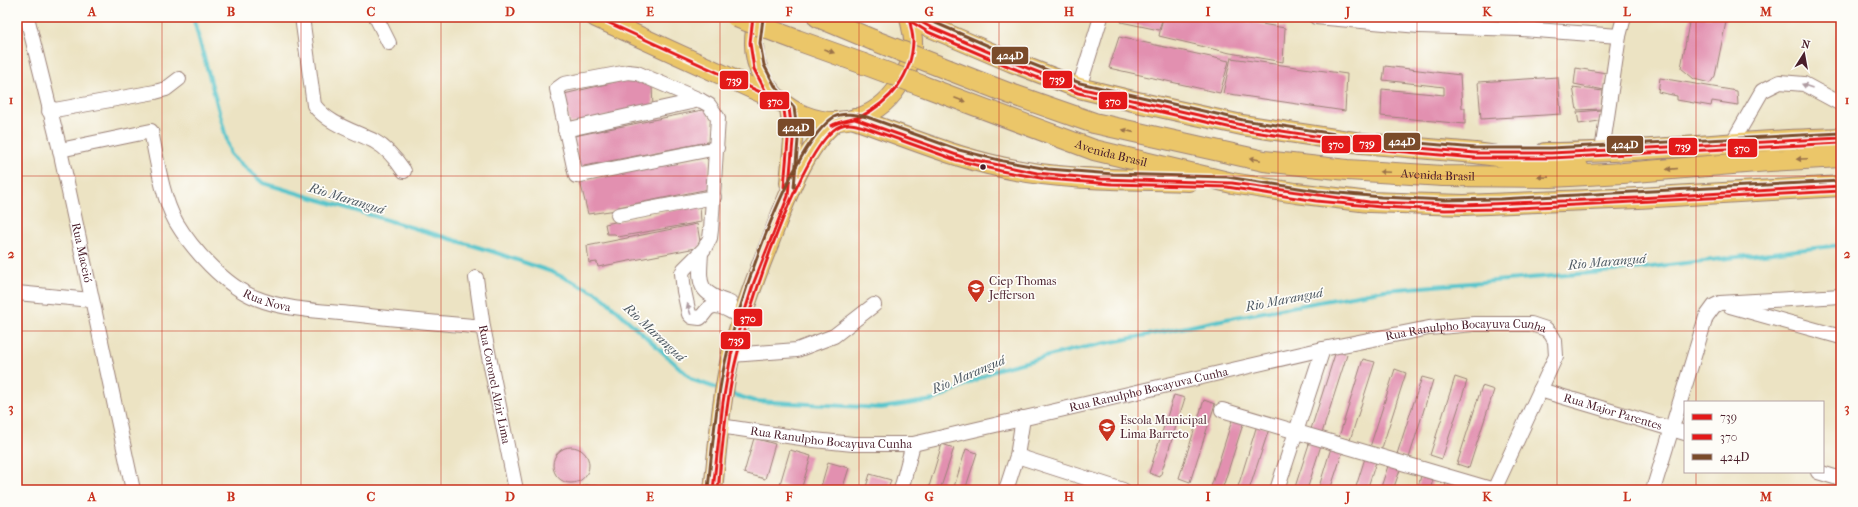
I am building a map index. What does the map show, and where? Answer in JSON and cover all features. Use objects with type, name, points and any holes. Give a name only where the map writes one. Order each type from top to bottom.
[{"type":"highway","points":[[596,17],[784,104]]},
{"type":"highway","name":"Avenida Brasil","points":[[736,17],[1094,150],[1232,183],[1296,194],[1369,202],[1464,205],[1639,198],[1841,186]]},
{"type":"highway","name":"Avenida Brasil","points":[[818,17],[1008,93],[1094,123],[1264,161],[1347,170],[1443,176],[1551,177],[1841,157]]},
{"type":"highway","points":[[912,17],[1012,62],[1079,88],[1242,125],[1361,143],[1475,153],[1623,173]]},
{"type":"highway","points":[[846,120],[1003,168],[1101,179],[1232,183]]},
{"type":"highway","points":[[1475,153],[1602,151],[1841,138]]},
{"type":"main road","points":[[758,17],[754,29],[754,49],[758,68],[767,86],[784,104],[803,116],[820,120],[846,120]]},
{"type":"main road","points":[[713,490],[723,402],[731,355],[744,313],[788,196],[811,150],[824,132],[846,120],[878,108],[897,90],[910,67],[913,41],[909,17]]},
{"type":"main road","points":[[784,104],[794,140],[788,196]]},
{"type":"street","name":"Rua Maceió","points":[[27,17],[49,111],[60,150],[133,490]]},
{"type":"street","points":[[302,17],[314,105],[324,115],[344,127],[375,142],[392,154],[404,171]]},
{"type":"street","points":[[376,17],[389,43]]},
{"type":"street","points":[[1079,88],[1101,17]]},
{"type":"street","points":[[1316,17],[1419,26],[1523,23],[1619,36]]},
{"type":"street","points":[[1602,151],[1619,36],[1624,17]]},
{"type":"street","points":[[717,148],[576,176],[557,89],[564,84],[628,72],[637,73],[709,105],[718,118],[717,148],[714,197],[710,238],[682,273],[684,291],[689,314],[692,317],[700,318],[707,310],[714,306],[744,313]]},
{"type":"street","points":[[49,111],[155,92],[166,89],[179,78]]},
{"type":"street","points":[[1732,143],[1762,91],[1780,82],[1804,84],[1841,104]]},
{"type":"street","points":[[565,130],[700,100]]},
{"type":"street","name":"Rua Nova","points":[[60,150],[151,131],[160,175],[175,221],[197,251],[212,266],[234,285],[255,298],[312,311],[483,327]]},
{"type":"street","points":[[618,215],[714,197]]},
{"type":"street","points":[[700,252],[700,273],[705,292],[744,313]]},
{"type":"street","name":"Rua Coronel Alzir Lima","points":[[476,278],[483,327],[516,490]]},
{"type":"street","points":[[17,293],[91,300]]},
{"type":"street","points":[[1653,490],[1706,317],[1714,306],[1720,303],[1841,296]]},
{"type":"street","points":[[1720,303],[1841,337]]},
{"type":"street","points":[[731,355],[797,350],[834,336],[874,305]]},
{"type":"street","name":"Rua Ranulpho Bocayuva Cunha","points":[[720,426],[814,440],[853,444],[913,444],[1323,349],[1429,328],[1474,324],[1531,324],[1546,329],[1552,334],[1555,341],[1556,356],[1540,390]]},
{"type":"street","points":[[1277,490],[1323,349]]},
{"type":"street","points":[[1222,410],[1494,490],[1540,390]]},
{"type":"street","name":"Rua Major Parentes","points":[[1540,390],[1684,433]]},
{"type":"street","points":[[1006,490],[1017,456],[1023,418]]},
{"type":"street","points":[[901,490],[913,444]]},
{"type":"street","points":[[1017,456],[1123,490]]},
{"type":"street","points":[[1822,473],[1841,478]]},
{"type":"building","points":[[1122,17],[1163,17],[1159,30],[1121,22]]},
{"type":"building","points":[[1163,17],[1221,17],[1285,28],[1283,62],[1230,53],[1159,36]]},
{"type":"building","points":[[1690,17],[1727,17],[1715,76],[1710,83],[1694,79],[1681,68]]},
{"type":"building","points":[[1119,37],[1229,61],[1220,93],[1109,68]]},
{"type":"building","points":[[1231,58],[1347,74],[1345,111],[1223,93]]},
{"type":"building","points":[[1385,66],[1460,75],[1462,108],[1465,108],[1465,124],[1381,116],[1382,89],[1444,95],[1444,87],[1383,80]]},
{"type":"building","points":[[1576,68],[1606,73],[1604,90],[1574,84]]},
{"type":"building","points":[[1558,77],[1561,114],[1481,119],[1478,82]]},
{"type":"building","points":[[632,78],[652,87],[653,107],[570,124],[564,94]]},
{"type":"building","points":[[1660,78],[1737,91],[1738,105],[1712,101],[1711,106],[1677,100],[1677,96],[1658,92]]},
{"type":"building","points":[[1573,87],[1603,91],[1601,109],[1577,110]]},
{"type":"building","points":[[707,109],[712,125],[713,141],[579,167],[574,136]]},
{"type":"building","points":[[1601,110],[1599,121],[1579,124],[1577,112]]},
{"type":"building","points":[[705,157],[709,161],[709,189],[618,207],[617,210],[588,214],[580,181]]},
{"type":"building","points":[[700,205],[701,222],[618,237],[615,234],[607,234],[605,224]]},
{"type":"building","points":[[697,224],[701,247],[598,267],[597,262],[589,263],[587,246]]},
{"type":"building","points":[[1336,351],[1347,355],[1322,433],[1311,429]]},
{"type":"building","points":[[1363,359],[1375,362],[1350,440],[1339,437]]},
{"type":"building","points":[[1395,369],[1406,373],[1381,451],[1370,447]]},
{"type":"building","points":[[1422,377],[1433,380],[1409,458],[1397,454]]},
{"type":"building","points":[[1455,377],[1467,381],[1442,459],[1430,455]]},
{"type":"building","points":[[1482,386],[1494,390],[1469,468],[1457,464]]},
{"type":"building","points":[[1174,395],[1185,398],[1160,477],[1149,473]]},
{"type":"building","points":[[1204,400],[1215,404],[1190,482],[1179,478]]},
{"type":"building","points":[[1233,417],[1244,421],[1222,490],[1210,490]]},
{"type":"building","points":[[1257,425],[1269,429],[1249,490],[1237,490]]},
{"type":"building","points":[[754,438],[775,444],[765,479],[744,473]]},
{"type":"building","points":[[1311,438],[1322,442],[1307,490],[1294,490]]},
{"type":"building","points":[[942,444],[954,448],[940,490],[928,490]]},
{"type":"building","points":[[575,447],[584,452],[588,458],[588,472],[584,478],[575,483],[567,483],[558,478],[554,472],[553,461],[558,452],[564,448]]},
{"type":"building","points":[[1331,448],[1343,451],[1330,490],[1318,490]]},
{"type":"building","points":[[966,449],[977,453],[965,490],[953,490]]},
{"type":"building","points":[[790,450],[811,456],[801,490],[780,484]]},
{"type":"building","points":[[1365,458],[1376,462],[1367,490],[1355,490]]},
{"type":"building","points":[[828,462],[849,468],[842,490],[820,490]]},
{"type":"building","points":[[1388,466],[1400,470],[1393,490],[1380,490]]},
{"type":"building","points":[[870,474],[891,480],[888,490],[865,490]]},
{"type":"building","points":[[1421,476],[1433,480],[1430,490],[1417,490]]},
{"type":"building","points":[[1446,483],[1457,487],[1457,490],[1444,490]]},
{"type":"building","points":[[585,485],[597,486],[604,490],[578,490]]},
{"type":"waterway","name":"Rio Maranguá","points":[[193,17],[231,155],[263,183],[491,251],[552,272],[599,294],[693,380],[719,389]]},
{"type":"waterway","name":"Rio Maranguá","points":[[729,393],[754,401],[881,408],[934,400],[998,369],[1072,350],[1236,317],[1385,290],[1626,270],[1841,245]]},
{"type":"transit line","name":"739","points":[[596,17],[780,101],[789,108],[793,140],[788,196],[754,282],[731,355],[723,402],[713,490]]},
{"type":"transit line","name":"370","points":[[753,17],[750,43],[754,69],[766,92],[784,110],[788,140],[784,187]]},
{"type":"transit line","name":"739","points":[[831,126],[860,117],[871,111],[890,96],[904,76],[909,66],[912,54],[913,38],[909,17]]},
{"type":"transit line","name":"739","points":[[912,17],[930,27],[1012,62],[1079,88],[1242,125],[1361,143],[1475,153],[1551,153],[1841,138]]},
{"type":"transit line","name":"424D","points":[[922,17],[1014,57],[1080,83],[1243,120],[1362,138],[1475,148],[1551,148],[1841,133]]},
{"type":"transit line","name":"424D","points":[[763,18],[760,43],[764,65],[775,86],[794,107],[798,140],[794,187]]},
{"type":"transit line","name":"370","points":[[910,21],[928,32],[1010,67],[1078,93],[1241,130],[1360,148],[1475,158],[1551,158],[1841,143]]},
{"type":"transit line","name":"424D","points":[[708,489],[716,416],[723,372],[729,346],[751,275],[765,235],[799,162],[816,135],[834,117],[838,115],[850,114],[867,117],[959,150],[1003,161],[1048,169],[1113,174],[1227,177],[1318,191],[1381,197],[1445,200],[1500,199],[1841,181]]},
{"type":"transit line","name":"739","points":[[855,119],[965,158],[1037,173],[1101,179],[1232,183],[1369,202],[1464,205],[1639,198],[1841,186]]},
{"type":"transit line","name":"370","points":[[718,490],[730,387],[739,350],[760,279],[791,200],[808,166],[824,140],[840,126],[846,124],[864,127],[956,160],[1001,171],[1046,179],[1112,184],[1227,187],[1316,201],[1381,207],[1445,210],[1500,209],[1841,191]]},
{"type":"place","name":"Ciep Thomas Jefferson","points":[[976,303]]},
{"type":"place","name":"Escola Municipal Lima Barreto","points":[[1107,442]]}]
